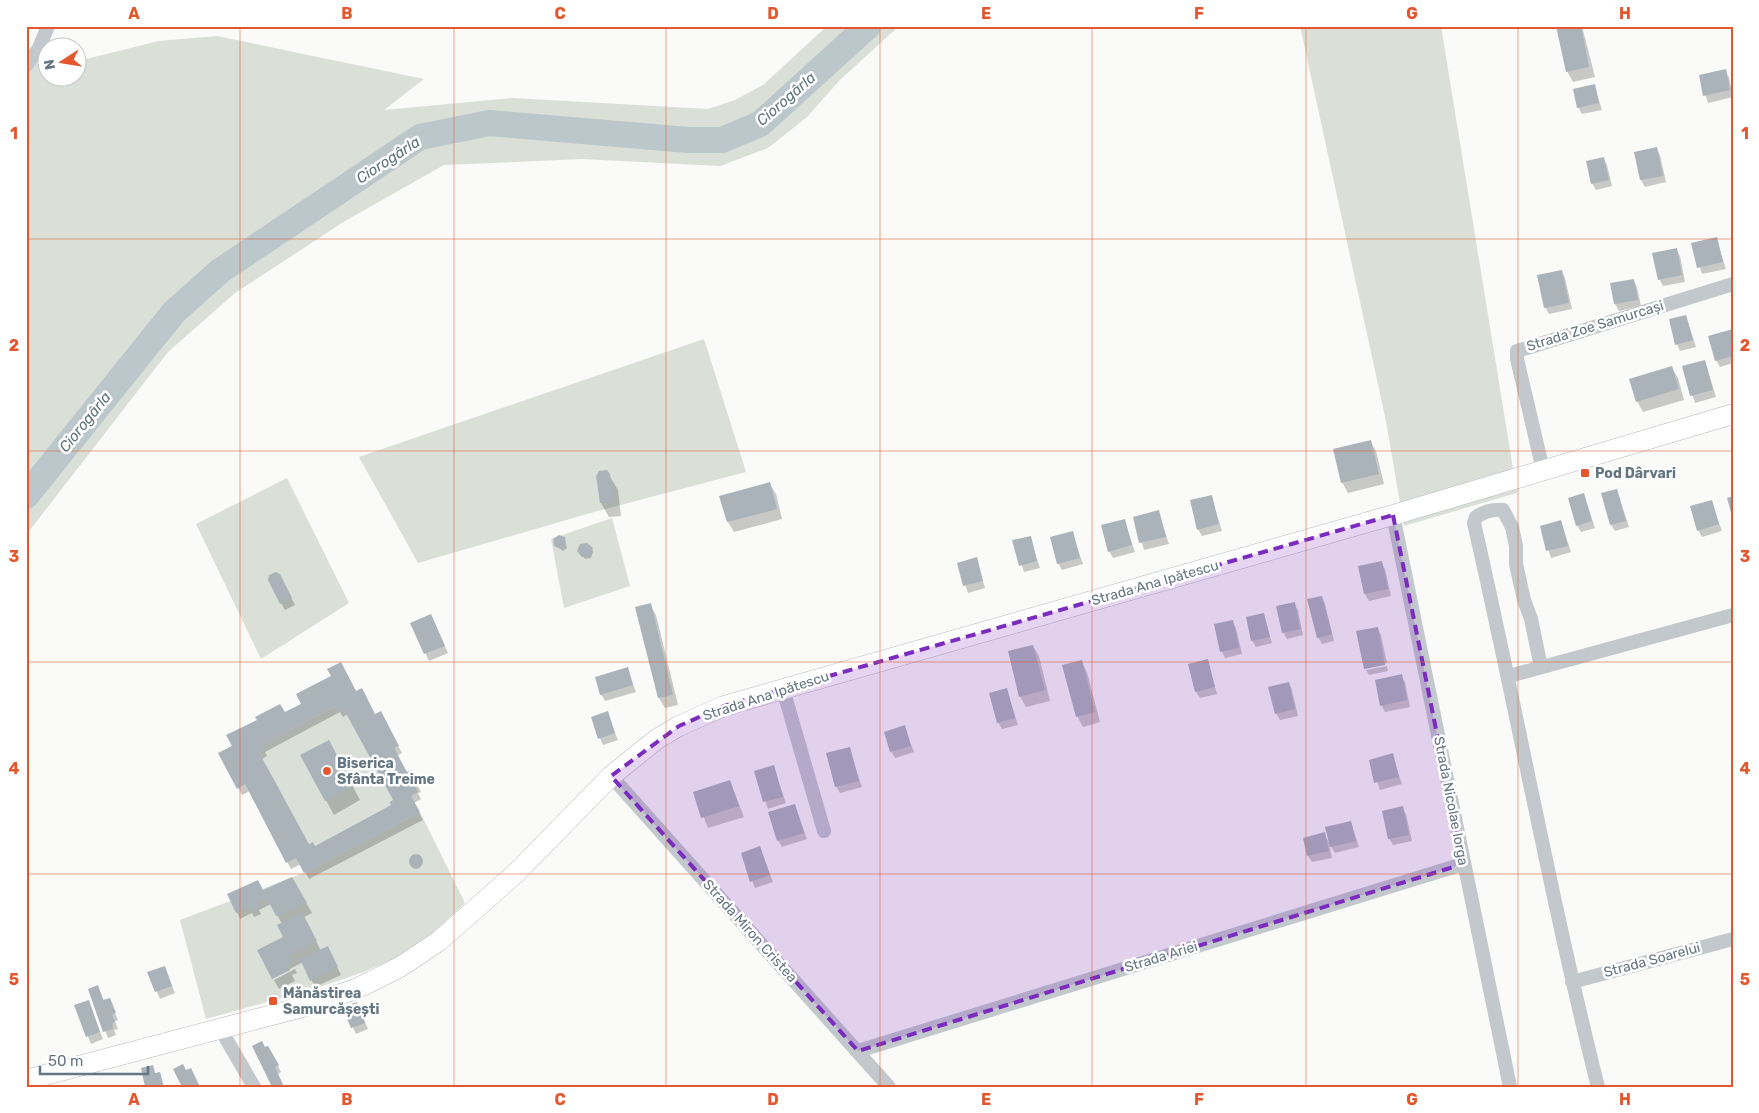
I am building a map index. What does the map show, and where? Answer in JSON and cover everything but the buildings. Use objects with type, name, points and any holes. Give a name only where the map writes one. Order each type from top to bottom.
[{"type":"main road","name":"Strada Ana Ipătescu","points":[[26,1080],[221,1030],[332,998],[380,978],[420,955],[458,925],[516,873],[611,776],[658,739],[679,726],[724,706],[1393,515],[1733,414]]},
{"type":"street","points":[[26,66],[39,48],[48,26]]},
{"type":"street","name":"Strada Zoe Samurcași","points":[[1543,470],[1516,359],[1517,351],[1733,284]]},
{"type":"street","points":[[1482,489],[1494,509]]},
{"type":"street","points":[[1541,668],[1531,619],[1524,600],[1518,573],[1512,527],[1503,510],[1494,509],[1476,517],[1474,523],[1509,676],[1572,982],[1598,1087]]},
{"type":"street","name":"Strada Nicolae Iorga","points":[[1393,515],[1510,1087]]},
{"type":"street","points":[[1509,676],[1733,615]]},
{"type":"street","points":[[783,690],[824,831]]},
{"type":"street","name":"Strada Miron Cristea","points":[[611,776],[889,1087]]},
{"type":"street","name":"Strada Ariei","points":[[858,1051],[1463,864]]},
{"type":"street","name":"Strada Soarelui","points":[[1572,982],[1733,939]]},
{"type":"street","points":[[221,1030],[254,1087]]},
{"type":"highlighted area","points":[[1393,515],[1463,864],[858,1051],[611,776],[679,726],[724,706]]},
{"type":"shaded area","points":[[827,26],[899,26],[840,80],[807,117],[768,148],[720,166],[582,159],[444,165],[345,221],[235,293],[168,352],[26,535],[26,71],[29,64],[38,64],[38,88],[88,88],[88,59],[159,41],[217,36],[424,79],[384,110],[513,98],[708,109],[735,100],[763,85]]},
{"type":"shaded area","points":[[1300,26],[1441,26],[1517,493],[1404,526],[1386,421]]},
{"type":"shaded area","points":[[704,339],[746,472],[594,512],[418,563],[359,457]]},
{"type":"shaded area","points":[[287,478],[349,603],[261,659],[196,524]]},
{"type":"shaded area","points":[[612,518],[630,586],[564,608],[551,539]]},
{"type":"shaded area","points":[[335,706],[338,710],[343,708],[393,800],[389,802],[391,805],[315,846],[313,842],[309,844],[259,752],[264,749],[262,745]]},
{"type":"shaded area","points":[[420,812],[465,903],[417,945],[376,967],[304,992],[206,1019],[180,920],[304,873]]},
{"type":"waterway","name":"Ciorogârla","points":[[26,496],[174,312],[220,271],[420,137],[489,123],[688,140],[722,140],[760,124],[868,26]]},
{"type":"place","name":"Pod Dârvari","points":[[1585,473]]},
{"type":"place","name":"Biserica Sfânta Treime","points":[[327,771]]},
{"type":"place","name":"Mănăstirea Samurcășești","points":[[273,1001]]}]
